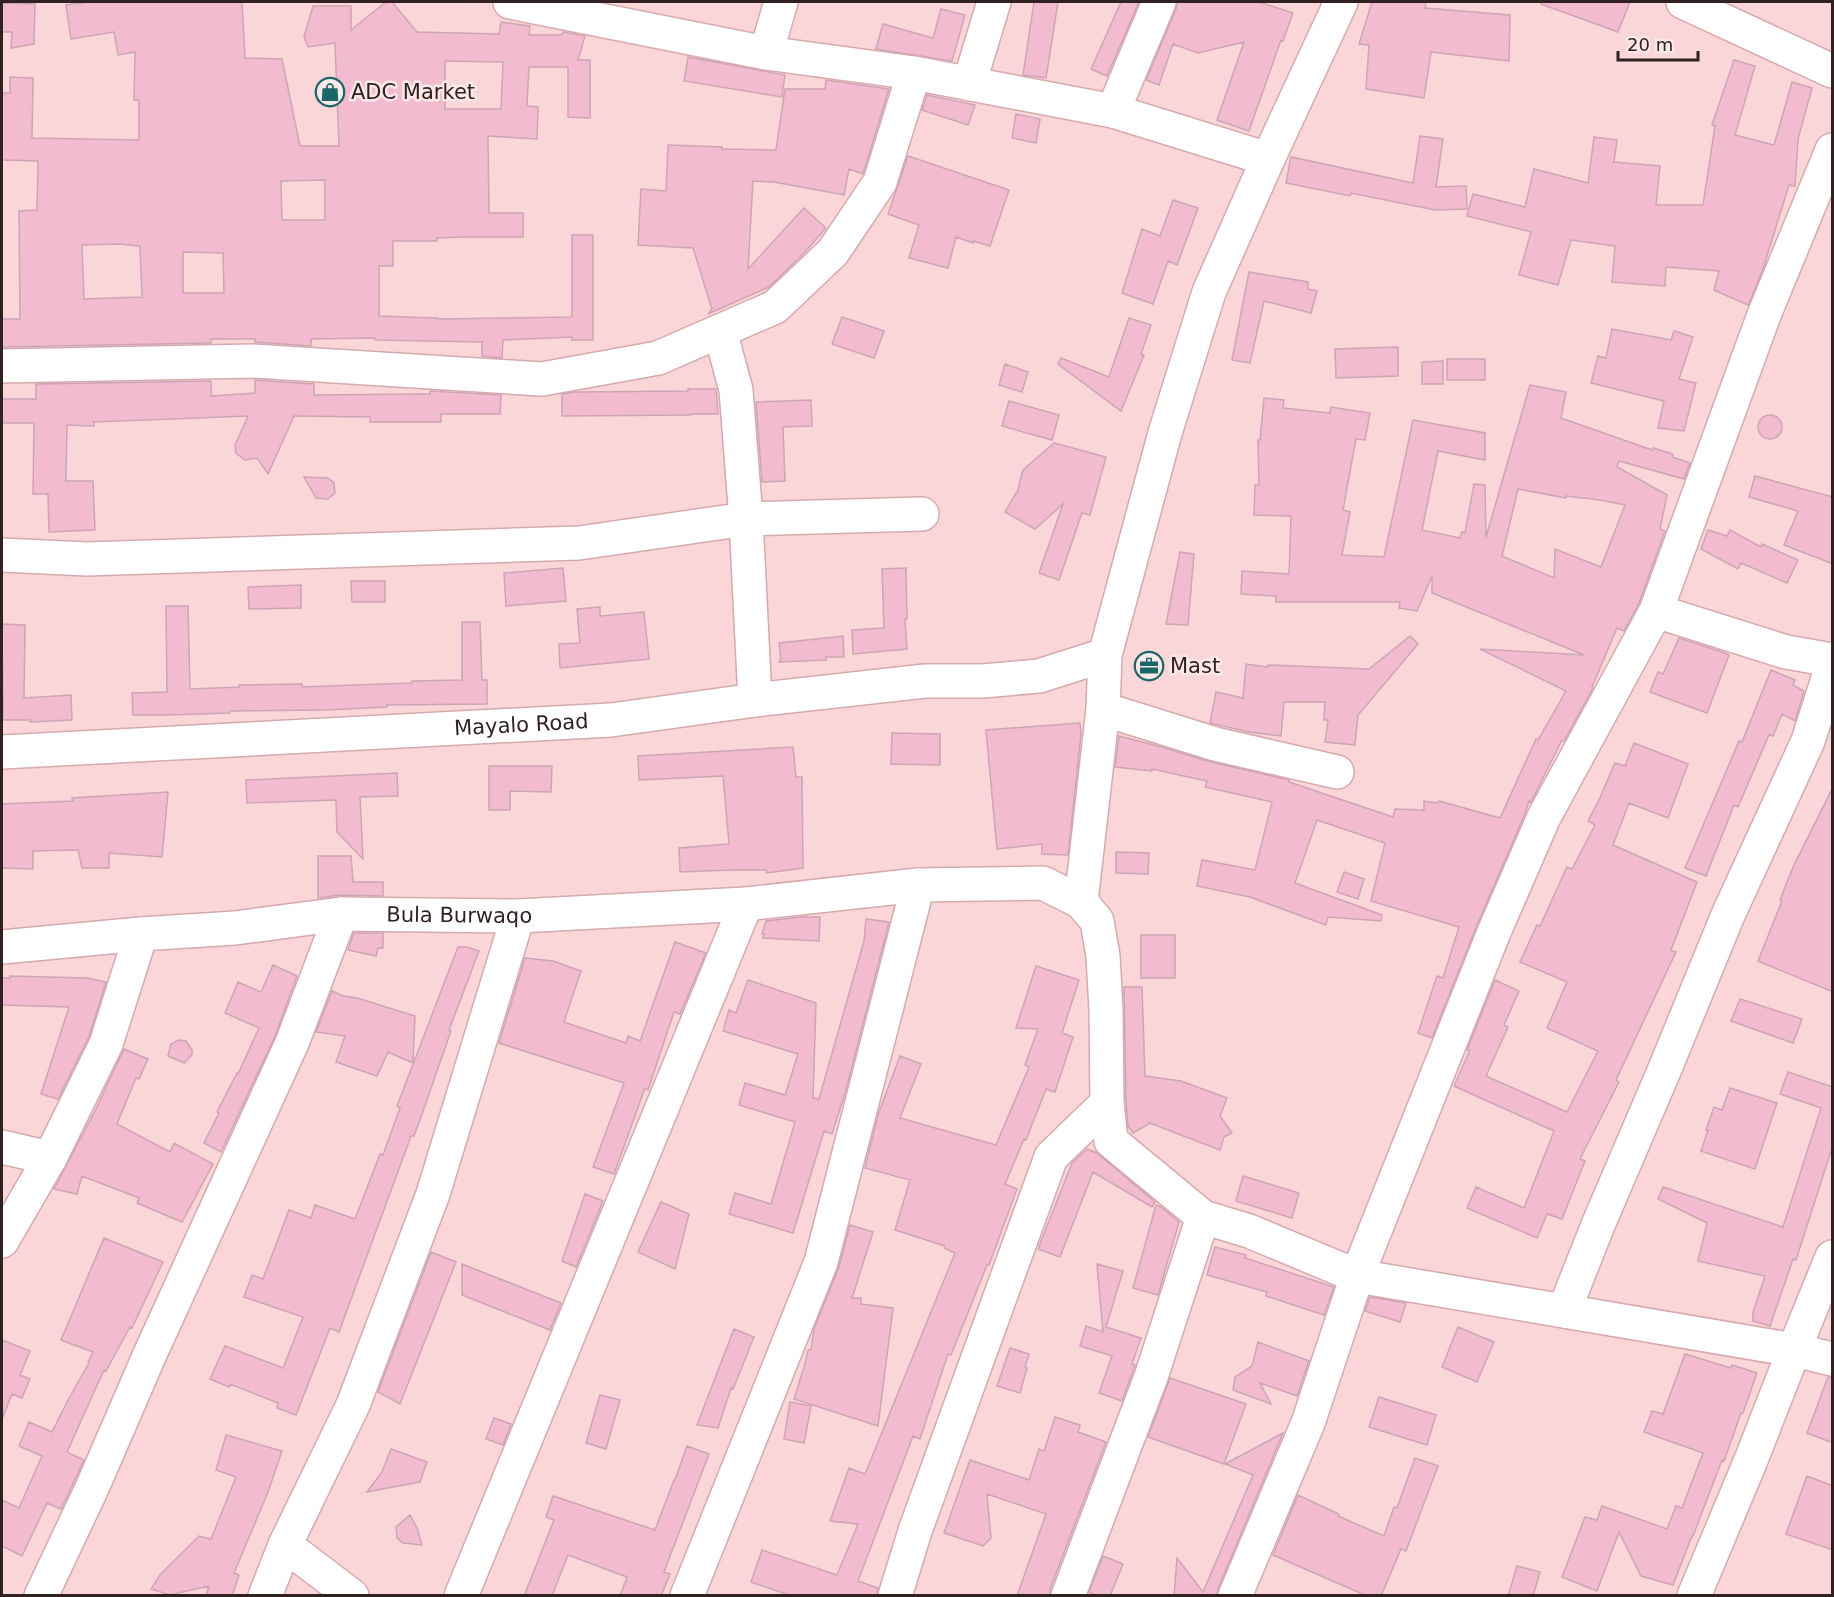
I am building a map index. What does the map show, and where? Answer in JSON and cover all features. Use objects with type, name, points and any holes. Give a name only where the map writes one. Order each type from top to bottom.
[{"type":"street","points":[[510,2],[579,8],[766,52],[914,73],[1113,111],[1268,159]]},
{"type":"street","points":[[766,52],[781,2]]},
{"type":"street","points":[[969,84],[994,2]]},
{"type":"street","points":[[1113,111],[1159,2]]},
{"type":"street","points":[[1341,2],[1209,292],[1165,434],[1105,655],[1103,709],[1081,902],[1097,921],[1103,956],[1110,1141],[1203,1217],[1249,1231],[1357,1276],[1794,1350],[1833,1359]]},
{"type":"street","points":[[1683,2],[1833,71]]},
{"type":"street","points":[[2,366],[253,361],[542,379],[658,358],[775,307],[833,252],[880,182],[914,73]]},
{"type":"street","points":[[1235,1596],[1308,1423],[1357,1276],[1494,932],[1544,817],[1656,611],[1764,315],[1833,150]]},
{"type":"street","points":[[720,331],[736,390],[746,519],[755,700]]},
{"type":"street","points":[[2,555],[87,558],[579,543],[746,519],[921,514]]},
{"type":"street","points":[[1656,611],[1786,652],[1833,660]]},
{"type":"street","name":"Mayalo Road","points":[[2,753],[611,720],[755,700],[925,681],[983,681],[1039,676],[1105,655]]},
{"type":"street","points":[[1564,1311],[1728,915],[1808,741],[1833,666]]},
{"type":"street","points":[[1103,709],[1215,744],[1337,772]]},
{"type":"street","name":"Bula Burwaqo","points":[[2,947],[235,928],[341,914],[518,916],[746,904],[918,885],[1043,883],[1081,902]]},
{"type":"street","points":[[687,1596],[821,1262],[918,885]]},
{"type":"street","points":[[461,1596],[746,904]]},
{"type":"street","points":[[41,1596],[92,1488],[155,1343],[292,1042],[341,914]]},
{"type":"street","points":[[265,1596],[285,1545],[353,1406],[433,1194],[518,916]]},
{"type":"street","points":[[2,1241],[50,1158],[106,1044],[141,934]]},
{"type":"street","points":[[894,1596],[915,1531],[1051,1157],[1107,1103]]},
{"type":"street","points":[[2,1147],[50,1158]]},
{"type":"street","points":[[1068,1596],[1151,1377],[1203,1217]]},
{"type":"street","points":[[1694,1596],[1833,1257]]},
{"type":"street","points":[[285,1545],[352,1596]]},
{"type":"building","points":[[89,2],[242,2],[245,58],[282,59],[300,146],[339,146],[335,43],[308,47],[304,37],[313,6],[351,6],[351,30],[386,2],[392,2],[417,32],[499,34],[501,22],[530,26],[529,35],[561,35],[564,32],[585,36],[578,60],[590,60],[590,118],[568,117],[568,67],[529,67],[527,106],[538,107],[537,139],[488,136],[489,213],[523,213],[523,237],[463,237],[437,238],[437,241],[393,241],[393,266],[379,266],[379,316],[437,319],[572,317],[572,235],[593,235],[593,340],[572,340],[572,337],[503,340],[502,358],[482,356],[482,342],[375,340],[375,338],[311,339],[311,346],[255,342],[255,339],[211,339],[211,343],[2,347],[2,319],[20,319],[19,211],[37,210],[38,161],[2,160],[2,93],[10,93],[10,77],[33,78],[32,138],[139,140],[139,100],[134,100],[135,52],[118,55],[114,32],[71,39],[66,5]],"holes":[[[445,61],[503,62],[501,109],[445,109]],[[325,180],[325,220],[282,220],[281,181]],[[82,245],[140,246],[142,297],[84,299]],[[183,252],[223,253],[224,293],[183,293]]]},
{"type":"building","points":[[1034,2],[1058,2],[1046,78],[1023,75]]},
{"type":"building","points":[[1121,2],[1139,2],[1107,76],[1091,69]]},
{"type":"building","points":[[1177,2],[1259,2],[1293,13],[1283,41],[1281,40],[1249,131],[1217,120],[1244,42],[1198,53],[1173,44],[1159,85],[1146,80]]},
{"type":"building","points":[[1372,2],[1426,2],[1425,8],[1510,15],[1509,61],[1431,52],[1424,98],[1366,89],[1369,45],[1359,44]]},
{"type":"building","points":[[1542,2],[1630,2],[1618,32],[1541,4]]},
{"type":"building","points":[[2,3],[35,4],[34,44],[11,48],[12,32],[2,32]]},
{"type":"building","points":[[941,9],[965,15],[952,61],[876,49],[883,24],[933,38]]},
{"type":"building","points":[[688,57],[785,75],[782,97],[684,81]]},
{"type":"building","points":[[1734,60],[1755,66],[1735,135],[1774,145],[1792,82],[1812,88],[1798,139],[1795,186],[1789,185],[1762,272],[1748,305],[1714,290],[1719,271],[1666,267],[1665,286],[1612,282],[1615,246],[1571,240],[1558,285],[1519,275],[1531,232],[1467,216],[1473,194],[1525,207],[1534,169],[1588,183],[1594,137],[1617,140],[1614,162],[1660,166],[1656,205],[1703,205],[1715,126],[1712,125]]},
{"type":"building","points":[[826,80],[889,89],[863,174],[849,169],[844,195],[774,182],[753,181],[748,269],[804,208],[826,228],[769,287],[708,314],[712,309],[693,248],[638,245],[641,189],[666,191],[668,145],[776,150],[785,89],[825,89]]},
{"type":"building","points":[[927,95],[975,105],[968,125],[922,110]]},
{"type":"building","points":[[1016,114],[1040,119],[1036,143],[1012,138]]},
{"type":"building","points":[[1420,136],[1443,139],[1436,187],[1466,186],[1467,209],[1435,210],[1286,183],[1291,157],[1413,183]]},
{"type":"building","points":[[908,156],[1009,190],[990,246],[956,237],[948,268],[909,258],[919,225],[888,214]]},
{"type":"building","points":[[1173,200],[1198,208],[1177,265],[1168,261],[1153,304],[1122,293],[1142,229],[1160,236]]},
{"type":"building","points":[[1249,272],[1308,282],[1308,289],[1317,291],[1311,313],[1264,301],[1250,363],[1232,360]]},
{"type":"building","points":[[842,317],[884,331],[874,358],[832,344]]},
{"type":"building","points":[[1129,318],[1151,325],[1141,354],[1144,355],[1121,411],[1058,364],[1061,358],[1109,377]]},
{"type":"building","points":[[1612,329],[1671,340],[1674,331],[1693,337],[1679,379],[1696,383],[1684,431],[1658,428],[1664,401],[1591,383],[1598,356],[1606,358]]},
{"type":"building","points":[[1398,347],[1398,376],[1336,378],[1335,349]]},
{"type":"building","points":[[1447,359],[1485,359],[1485,380],[1447,380]]},
{"type":"building","points":[[1443,361],[1443,384],[1422,384],[1422,362]]},
{"type":"building","points":[[1005,364],[1028,372],[1022,392],[999,385]]},
{"type":"building","points":[[255,380],[314,384],[314,395],[430,394],[430,391],[501,395],[500,414],[441,414],[441,422],[370,422],[370,417],[294,416],[268,474],[257,458],[245,460],[236,453],[235,445],[248,416],[94,422],[94,426],[67,425],[66,481],[93,481],[95,530],[49,532],[48,494],[33,494],[34,423],[2,423],[2,399],[36,399],[36,384],[211,381],[211,396],[255,393]]},
{"type":"building","points":[[1530,385],[1566,392],[1561,418],[1652,450],[1653,448],[1673,454],[1672,457],[1690,463],[1684,479],[1619,461],[1617,467],[1667,495],[1660,529],[1665,531],[1639,603],[1624,631],[1617,628],[1593,688],[1564,741],[1562,740],[1531,802],[1529,801],[1432,1038],[1418,1033],[1437,976],[1443,978],[1459,927],[1371,901],[1385,843],[1317,820],[1295,883],[1382,915],[1381,921],[1328,917],[1326,925],[1250,897],[1197,886],[1202,860],[1255,870],[1272,802],[1205,787],[1207,781],[1152,769],[1152,771],[1115,767],[1119,736],[1211,762],[1289,780],[1289,782],[1393,817],[1395,809],[1424,810],[1424,801],[1438,803],[1439,801],[1500,818],[1536,739],[1538,740],[1566,691],[1480,649],[1584,655],[1432,593],[1432,576],[1417,611],[1399,608],[1400,602],[1276,602],[1276,596],[1241,594],[1242,571],[1289,574],[1291,516],[1254,515],[1255,485],[1259,485],[1258,440],[1260,440],[1264,398],[1284,400],[1283,408],[1330,413],[1331,407],[1370,413],[1365,440],[1356,439],[1343,510],[1350,512],[1342,555],[1384,557],[1413,420],[1485,433],[1485,460],[1438,451],[1422,530],[1460,538],[1462,532],[1465,533],[1474,484],[1485,485],[1486,537]],"holes":[[[1518,489],[1566,498],[1566,496],[1600,500],[1625,505],[1601,567],[1555,549],[1554,578],[1502,556]]]},
{"type":"building","points":[[688,389],[716,389],[718,414],[562,416],[562,394],[688,391]]},
{"type":"building","points":[[811,400],[812,426],[783,427],[785,481],[762,482],[756,402]]},
{"type":"building","points":[[1009,401],[1059,415],[1052,440],[1002,426]]},
{"type":"building","points":[[1770,415],[1779,418],[1782,427],[1779,436],[1770,439],[1761,436],[1758,427],[1761,418]]},
{"type":"building","points":[[1054,443],[1106,457],[1090,515],[1082,513],[1059,580],[1039,573],[1063,504],[1035,529],[1005,512],[1017,493],[1023,470]]},
{"type":"building","points":[[1755,476],[1833,497],[1833,564],[1784,545],[1798,511],[1749,497]]},
{"type":"building","points":[[304,477],[328,478],[334,483],[335,493],[328,499],[316,498]]},
{"type":"building","points":[[1708,530],[1727,536],[1730,530],[1761,547],[1762,544],[1798,560],[1787,583],[1741,563],[1738,569],[1701,549]]},
{"type":"building","points":[[1180,552],[1194,554],[1188,625],[1166,624]]},
{"type":"building","points":[[563,568],[566,601],[506,606],[504,573]]},
{"type":"building","points":[[906,568],[907,649],[853,654],[852,630],[884,628],[882,569]]},
{"type":"building","points":[[351,581],[385,581],[385,602],[352,602]]},
{"type":"building","points":[[301,585],[301,608],[249,609],[248,587]]},
{"type":"building","points":[[166,606],[188,606],[190,689],[239,687],[239,685],[302,684],[302,687],[462,680],[462,622],[480,622],[482,680],[487,680],[487,704],[387,705],[387,707],[326,710],[133,715],[132,693],[167,692]]},
{"type":"building","points":[[600,607],[600,616],[644,612],[649,659],[560,668],[559,644],[580,643],[577,609]]},
{"type":"building","points":[[2,624],[25,625],[24,698],[71,695],[72,720],[30,722],[30,720],[3,720]]},
{"type":"building","points":[[843,636],[844,657],[779,662],[781,659],[779,643]]},
{"type":"building","points":[[1410,636],[1418,644],[1358,715],[1355,745],[1325,742],[1328,720],[1324,720],[1325,702],[1284,702],[1281,736],[1249,732],[1210,723],[1216,692],[1243,698],[1246,664],[1267,667],[1268,665],[1369,669]]},
{"type":"building","points":[[1679,638],[1729,655],[1707,713],[1650,692],[1658,672],[1663,674]]},
{"type":"building","points":[[1771,670],[1795,680],[1793,685],[1804,691],[1795,721],[1782,714],[1773,736],[1769,735],[1738,807],[1734,805],[1706,876],[1685,868],[1739,741],[1742,742]]},
{"type":"building","points":[[1080,723],[1081,734],[1068,855],[1042,854],[1042,844],[997,849],[986,730]]},
{"type":"building","points":[[892,733],[940,734],[940,765],[891,764]]},
{"type":"building","points":[[1634,743],[1688,764],[1668,818],[1629,803],[1613,845],[1697,882],[1671,950],[1676,952],[1616,1080],[1619,1082],[1580,1159],[1585,1161],[1562,1219],[1547,1214],[1537,1238],[1467,1208],[1476,1187],[1524,1208],[1554,1131],[1454,1086],[1470,1050],[1467,1050],[1495,980],[1519,991],[1504,1025],[1508,1027],[1486,1076],[1567,1112],[1598,1051],[1547,1028],[1567,982],[1520,962],[1537,925],[1540,926],[1567,867],[1572,869],[1595,825],[1588,821],[1615,763],[1625,766]]},
{"type":"building","points":[[793,747],[796,777],[802,777],[803,868],[767,873],[766,870],[680,872],[679,848],[729,844],[723,776],[639,780],[638,756]]},
{"type":"building","points":[[489,766],[552,766],[551,792],[510,791],[510,810],[489,810]]},
{"type":"building","points":[[397,773],[398,796],[360,797],[363,859],[337,832],[336,800],[247,803],[246,780]]},
{"type":"building","points":[[1833,787],[1833,992],[1758,961],[1793,867]]},
{"type":"building","points":[[168,792],[162,857],[109,853],[109,868],[82,868],[78,850],[33,851],[33,869],[2,868],[2,804],[73,801],[72,798]]},
{"type":"building","points":[[1116,852],[1149,853],[1148,874],[1116,873]]},
{"type":"building","points":[[318,856],[351,856],[353,882],[383,882],[383,896],[341,895],[318,898]]},
{"type":"building","points":[[1344,872],[1364,879],[1358,899],[1337,892]]},
{"type":"building","points":[[820,917],[819,941],[763,938],[766,921]]},
{"type":"building","points":[[866,919],[889,922],[846,1090],[832,1134],[824,1131],[793,1233],[729,1214],[735,1193],[771,1204],[795,1122],[739,1105],[745,1083],[785,1095],[798,1054],[723,1031],[729,1010],[736,1013],[748,980],[816,1003],[813,1098],[819,1099],[864,941]]},
{"type":"building","points":[[354,933],[383,933],[383,948],[378,948],[376,956],[348,950]]},
{"type":"building","points":[[1141,935],[1175,935],[1175,978],[1141,978]]},
{"type":"building","points":[[675,942],[706,953],[680,1014],[674,1012],[648,1090],[645,1088],[614,1174],[593,1167],[624,1083],[499,1043],[525,958],[553,961],[581,971],[564,1022],[626,1043],[628,1036],[640,1041]]},
{"type":"building","points":[[458,947],[479,951],[449,1030],[451,1031],[421,1117],[414,1136],[411,1136],[339,1332],[330,1328],[296,1415],[277,1408],[278,1403],[230,1384],[229,1387],[210,1379],[225,1346],[283,1368],[303,1317],[244,1297],[252,1275],[263,1279],[289,1210],[311,1218],[315,1205],[355,1219],[380,1154],[383,1155],[400,1108],[397,1106]]},
{"type":"building","points":[[273,965],[297,976],[275,1036],[221,1152],[204,1143],[259,1028],[225,1013],[238,982],[261,992]]},
{"type":"building","points":[[1036,966],[1079,980],[1062,1033],[1073,1037],[1055,1092],[1046,1089],[1026,1140],[1024,1139],[1005,1184],[1017,1189],[989,1265],[987,1265],[951,1355],[948,1354],[920,1439],[913,1436],[858,1581],[878,1588],[877,1596],[792,1596],[751,1582],[762,1550],[837,1575],[858,1524],[830,1521],[849,1468],[865,1474],[955,1253],[944,1248],[945,1246],[895,1230],[910,1180],[865,1168],[878,1115],[900,1056],[921,1064],[900,1118],[996,1145],[1029,1067],[1025,1065],[1038,1029],[1016,1028]]},
{"type":"building","points":[[10,976],[87,978],[106,982],[89,1037],[58,1099],[41,1094],[69,1007],[2,1005],[2,978],[10,978]]},
{"type":"building","points":[[1124,987],[1142,987],[1145,1076],[1181,1081],[1227,1098],[1220,1116],[1232,1133],[1224,1137],[1220,1150],[1150,1123],[1133,1133],[1128,1126]]},
{"type":"building","points":[[332,991],[415,1016],[413,1063],[388,1052],[377,1076],[336,1062],[345,1036],[316,1032]]},
{"type":"building","points":[[1740,999],[1802,1019],[1793,1043],[1731,1021]]},
{"type":"building","points":[[179,1040],[186,1041],[192,1050],[192,1055],[184,1063],[168,1056],[171,1044]]},
{"type":"building","points":[[124,1049],[148,1059],[139,1079],[136,1078],[117,1124],[170,1152],[174,1143],[213,1164],[182,1222],[137,1203],[139,1198],[82,1176],[77,1194],[54,1189]]},
{"type":"building","points":[[1788,1072],[1833,1087],[1833,1145],[1796,1260],[1793,1259],[1770,1326],[1753,1321],[1753,1312],[1765,1276],[1698,1261],[1707,1223],[1658,1199],[1663,1187],[1783,1227],[1821,1108],[1780,1094]]},
{"type":"building","points":[[1730,1088],[1777,1103],[1755,1169],[1701,1151],[1714,1107],[1722,1110]]},
{"type":"building","points":[[1087,1149],[1097,1153],[1155,1202],[1152,1207],[1093,1172],[1060,1257],[1038,1249],[1072,1163]]},
{"type":"building","points":[[1243,1176],[1299,1193],[1292,1218],[1236,1201]]},
{"type":"building","points":[[585,1194],[603,1201],[576,1267],[562,1261]]},
{"type":"building","points":[[661,1202],[689,1214],[675,1269],[638,1252]]},
{"type":"building","points":[[1156,1205],[1179,1222],[1158,1295],[1133,1288]]},
{"type":"building","points":[[850,1225],[873,1232],[852,1298],[861,1298],[861,1304],[893,1308],[878,1426],[794,1399],[808,1350],[811,1350],[814,1329],[839,1267]]},
{"type":"building","points":[[104,1238],[163,1262],[132,1328],[130,1327],[106,1371],[104,1370],[67,1452],[84,1460],[61,1509],[47,1503],[22,1556],[2,1546],[2,1500],[19,1508],[42,1456],[19,1446],[29,1422],[52,1432],[89,1363],[93,1352],[61,1340]]},
{"type":"building","points":[[1215,1247],[1246,1255],[1245,1258],[1334,1287],[1324,1315],[1266,1296],[1267,1292],[1207,1275]]},
{"type":"building","points":[[431,1252],[456,1262],[400,1404],[378,1392]]},
{"type":"building","points":[[462,1264],[561,1303],[550,1330],[462,1295]]},
{"type":"building","points":[[1097,1264],[1123,1271],[1106,1327],[1141,1338],[1132,1364],[1135,1365],[1122,1401],[1099,1393],[1112,1356],[1080,1346],[1086,1326],[1103,1332]]},
{"type":"building","points":[[1370,1297],[1406,1303],[1400,1322],[1365,1311]]},
{"type":"building","points":[[1458,1327],[1494,1342],[1477,1382],[1442,1367]]},
{"type":"building","points":[[734,1329],[754,1337],[733,1389],[731,1388],[718,1428],[697,1425]]},
{"type":"building","points":[[2,1340],[30,1351],[20,1375],[30,1379],[22,1398],[12,1394],[2,1419]]},
{"type":"building","points":[[1258,1342],[1309,1361],[1297,1396],[1260,1383],[1271,1404],[1233,1390],[1235,1377],[1252,1366]]},
{"type":"building","points":[[1010,1348],[1029,1354],[1020,1393],[997,1386]]},
{"type":"building","points":[[1685,1354],[1757,1373],[1673,1585],[1641,1576],[1619,1532],[1597,1591],[1562,1577],[1585,1517],[1597,1520],[1602,1506],[1667,1529],[1676,1506],[1682,1508],[1703,1453],[1644,1432],[1652,1411],[1663,1414]]},
{"type":"building","points":[[1828,1377],[1833,1377],[1833,1443],[1807,1433]]},
{"type":"building","points":[[1170,1378],[1246,1404],[1224,1464],[1148,1437]]},
{"type":"building","points":[[600,1395],[620,1400],[606,1449],[586,1443]]},
{"type":"building","points":[[1379,1397],[1436,1415],[1427,1445],[1369,1427]]},
{"type":"building","points":[[790,1402],[811,1406],[804,1443],[784,1439]]},
{"type":"building","points":[[1055,1417],[1080,1425],[1078,1432],[1106,1442],[1050,1589],[1050,1596],[1017,1596],[1046,1514],[987,1494],[991,1538],[983,1546],[944,1533],[970,1460],[1029,1480],[1039,1449],[1044,1451]]},
{"type":"building","points":[[494,1418],[511,1424],[503,1445],[486,1439]]},
{"type":"building","points":[[1283,1433],[1217,1596],[1174,1596],[1177,1558],[1203,1592],[1253,1475],[1225,1464]]},
{"type":"building","points":[[226,1435],[282,1451],[268,1492],[234,1573],[239,1575],[232,1596],[206,1596],[209,1586],[170,1595],[151,1589],[160,1575],[199,1536],[211,1539],[236,1477],[216,1470]]},
{"type":"building","points":[[687,1446],[709,1454],[664,1572],[670,1574],[661,1596],[620,1596],[627,1577],[568,1555],[552,1596],[524,1596],[554,1520],[546,1517],[553,1496],[655,1530]]},
{"type":"building","points":[[391,1449],[427,1462],[420,1482],[367,1492],[382,1472]]},
{"type":"building","points":[[1415,1458],[1438,1466],[1406,1551],[1401,1549],[1381,1596],[1367,1596],[1273,1555],[1298,1495],[1384,1536]]},
{"type":"building","points":[[1807,1476],[1833,1486],[1833,1550],[1786,1534]]},
{"type":"building","points":[[410,1515],[422,1545],[403,1543],[397,1538],[396,1527]]},
{"type":"building","points":[[1103,1556],[1123,1564],[1110,1596],[1097,1596],[1089,1592]]},
{"type":"building","points":[[1517,1566],[1540,1572],[1533,1596],[1508,1596]]},
{"type":"place","name":"ADC Market","points":[[330,92]]},
{"type":"place","name":"Mast","points":[[1149,666]]}]
